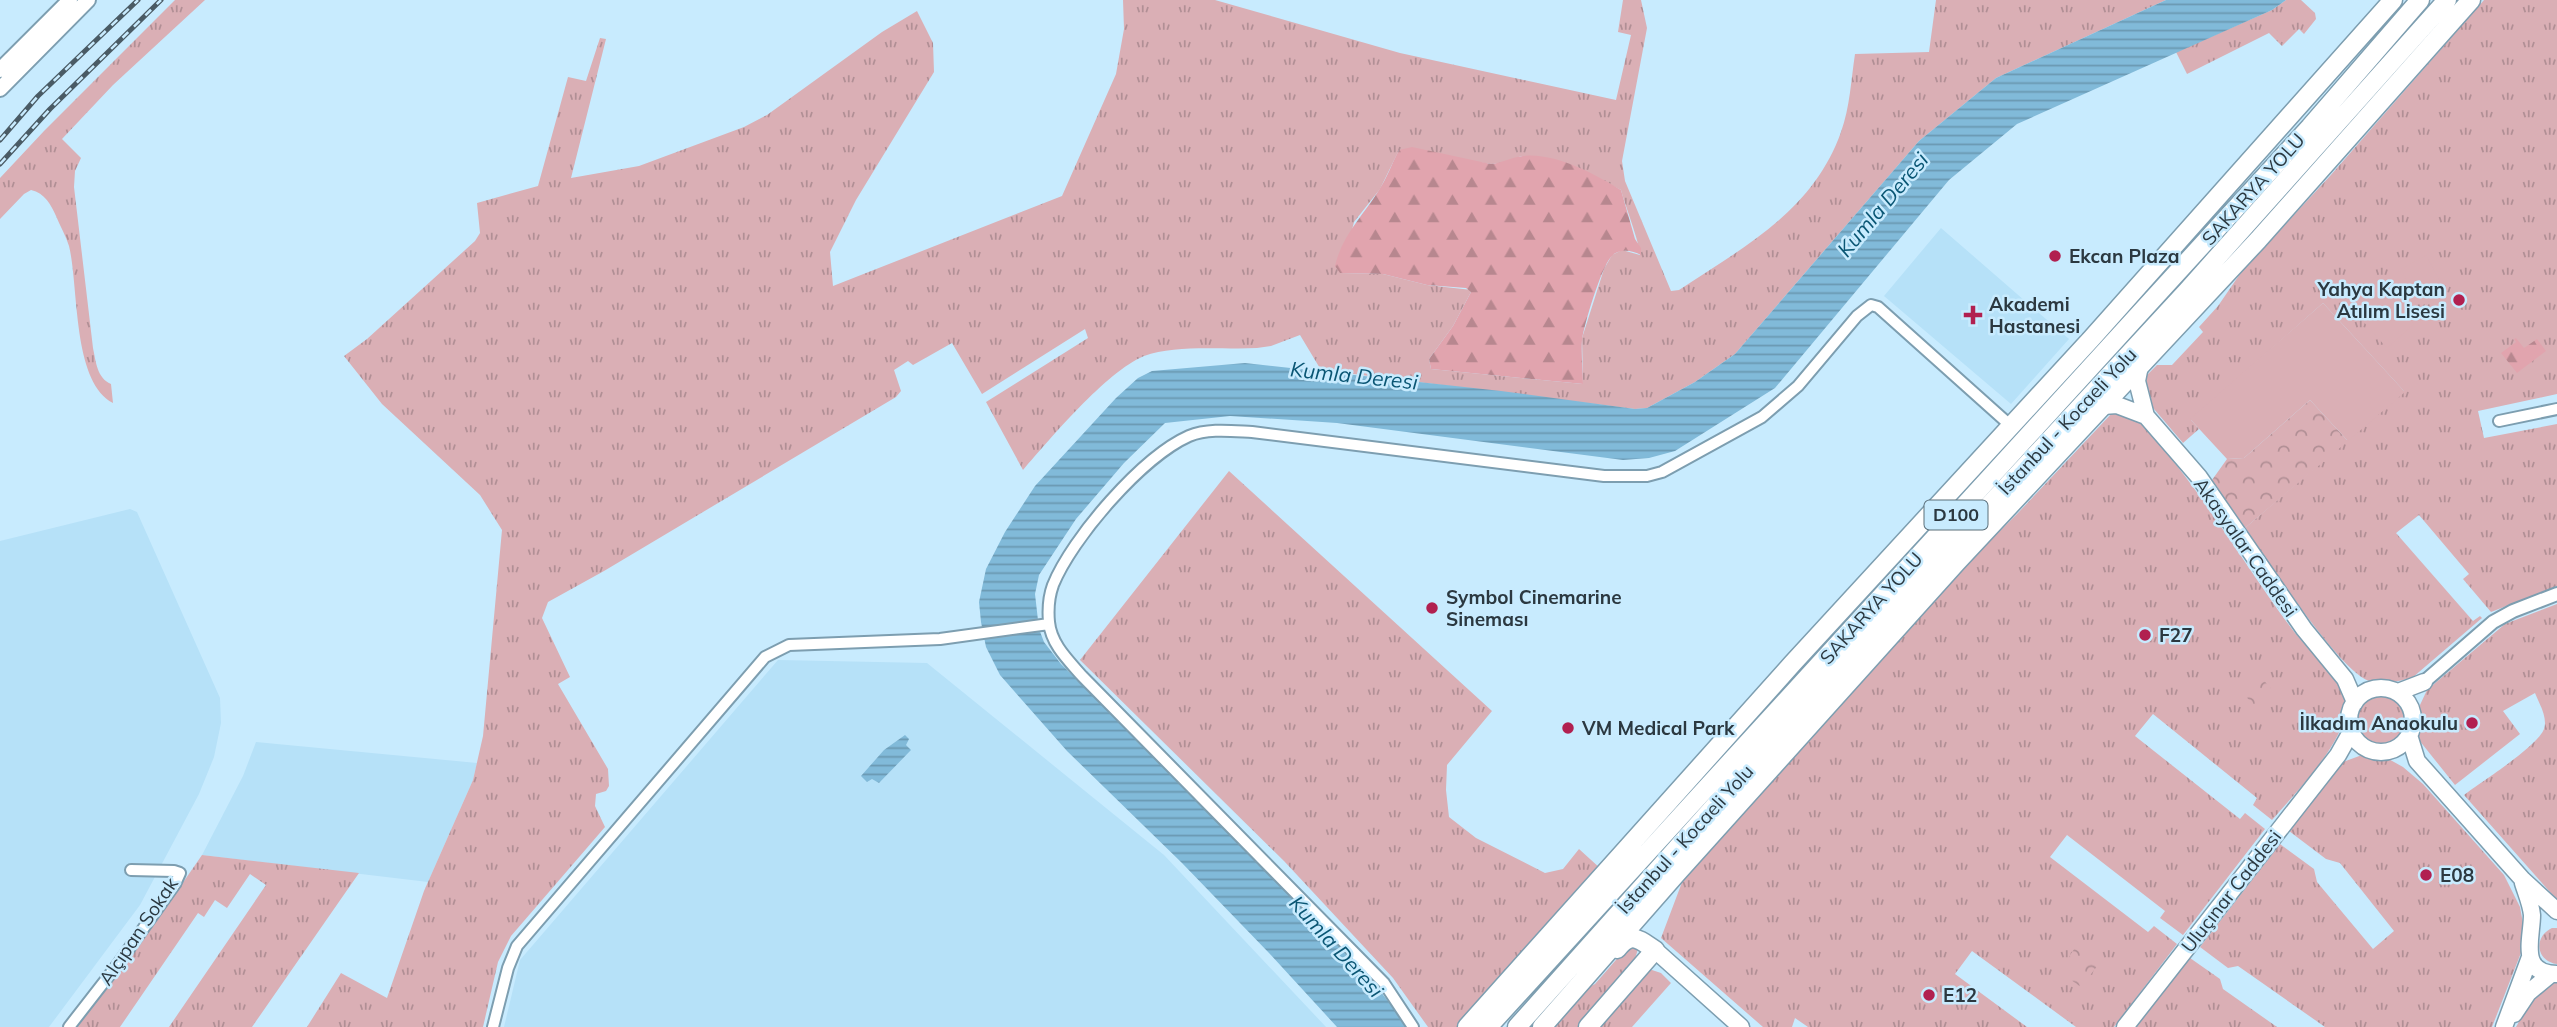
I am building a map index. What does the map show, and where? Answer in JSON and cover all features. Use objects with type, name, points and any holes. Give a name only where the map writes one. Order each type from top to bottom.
[{"type":"highway","points":[[1467,1027],[2393,0]]},
{"type":"highway","points":[[2371,56],[2410,0]]},
{"type":"highway","name":"SAKARYA YOLU","points":[[1488,1027],[2310,127],[2420,0]]},
{"type":"highway","name":"İstanbul - Kocaeli Yolu","points":[[1517,1027],[1811,698],[2187,291],[2447,0]]},
{"type":"highway","points":[[1542,1027],[1956,563],[2258,240],[2471,0]]},
{"type":"highway","points":[[2187,291],[2341,147]]},
{"type":"highway","points":[[1651,902],[1644,921],[1644,932],[1655,950]]},
{"type":"highway","points":[[1580,984],[1600,969],[1628,938],[1634,937],[1655,950]]},
{"type":"highway","points":[[1588,1027],[1655,950]]},
{"type":"main road","points":[[0,70],[70,0]]},
{"type":"main road","points":[[0,89],[88,0]]},
{"type":"main road","points":[[2140,366],[2137,381],[2146,415]]},
{"type":"main road","points":[[2103,406],[2117,405],[2146,415]]},
{"type":"main road","name":"Akasyalar Caddesi","points":[[2146,415],[2199,477],[2304,629],[2346,679]]},
{"type":"main road","points":[[2346,679],[2369,689],[2385,688],[2398,692],[2410,705],[2412,718],[2409,735],[2417,761],[2522,880],[2557,911]]},
{"type":"main road","points":[[2346,679],[2355,702]]},
{"type":"main road","points":[[2398,692],[2424,682]]},
{"type":"main road","points":[[2410,705],[2424,682]]},
{"type":"main road","points":[[2369,689],[2355,702],[2350,713],[2351,732],[2361,746],[2376,751],[2392,750],[2417,761]]},
{"type":"main road","name":"Uluçınar Caddesi","points":[[2125,1027],[2338,755],[2351,732]]},
{"type":"main road","points":[[2392,750],[2409,735]]},
{"type":"main road","points":[[2338,755],[2361,746]]},
{"type":"main road","points":[[2522,880],[2532,912],[2528,947],[2530,957],[2542,971],[2554,974]]},
{"type":"main road","points":[[2530,935],[2539,923],[2557,917]]},
{"type":"main road","points":[[1655,950],[1741,1027]]},
{"type":"main road","points":[[2530,957],[2504,1027],[2528,993],[2554,974]]},
{"type":"street","points":[[1413,1027],[1384,983],[1082,676],[1062,653],[1046,624],[1053,587],[1087,528],[1152,460],[1172,444],[1192,435],[1211,431],[1252,432],[1604,476],[1647,477],[1720,442],[1782,402],[1857,316],[1871,305],[1878,307],[2011,426]]},
{"type":"street","points":[[2499,421],[2557,410]]},
{"type":"street","points":[[2424,682],[2493,622],[2557,594]]},
{"type":"street","points":[[493,1027],[508,968],[517,946],[765,657],[789,645],[940,639],[1046,624]]},
{"type":"street","name":"Alçıpan Sokak","points":[[69,1027],[155,914],[180,873],[131,870]]},
{"type":"shaded area","name":"Akademi Hastanesi","points":[[1941,228],[2069,339],[2011,404],[1884,296]]},
{"type":"shaded area","points":[[130,509],[137,512],[220,698],[221,723],[214,757],[199,794],[140,905],[49,1027],[0,1027],[0,541]]},
{"type":"shaded area","points":[[778,660],[927,663],[1164,855],[1326,1027],[504,1027],[520,960]]},
{"type":"shaded area","points":[[256,742],[477,763],[473,780],[428,882],[202,855],[243,776]]},
{"type":"green space","points":[[175,0],[205,0],[113,85],[62,139],[81,158],[75,171],[74,187],[93,348],[100,374],[111,384],[113,403],[100,392],[90,375],[79,332],[69,246],[50,204],[31,190],[0,219],[0,178]]},
{"type":"green space","points":[[1123,0],[1215,0],[1400,53],[1616,100],[1631,35],[1618,32],[1623,0],[1641,0],[1647,28],[1622,161],[1625,181],[1671,291],[1679,290],[1728,258],[1795,205],[1829,160],[1841,132],[1855,54],[1929,52],[1936,0],[2166,0],[1996,78],[1919,141],[1735,354],[1695,382],[1647,408],[1635,409],[1321,370],[1300,335],[1271,346],[1257,348],[1170,350],[1144,356],[1129,364],[1096,391],[1023,470],[986,402],[1088,338],[1085,329],[982,394],[952,343],[913,365],[908,361],[894,370],[901,391],[896,397],[548,602],[542,618],[570,677],[558,684],[608,769],[609,786],[606,791],[596,794],[595,806],[605,827],[511,936],[498,962],[483,1027],[307,1027],[341,973],[387,998],[424,891],[473,780],[483,736],[502,530],[480,495],[382,404],[344,356],[367,339],[475,241],[480,233],[477,203],[538,186],[568,77],[586,81],[600,38],[606,39],[571,178],[639,166],[744,127],[767,115],[882,32],[917,11],[933,43],[934,72],[856,200],[830,252],[833,286],[1062,196],[1116,74],[1124,29]],"holes":[[[1399,150],[1491,164],[1503,163],[1521,156],[1571,165],[1621,190],[1640,255],[1622,250],[1612,255],[1604,269],[1582,338],[1583,384],[1431,369],[1429,359],[1453,326],[1472,290],[1427,285],[1383,274],[1341,273],[1354,222],[1380,189]]]},
{"type":"green space","points":[[2286,0],[2301,0],[2315,13],[2316,19],[2304,34],[2299,29],[2282,46],[2269,33],[2187,74],[2176,52],[2272,10]]},
{"type":"green space","points":[[2484,0],[2557,0],[2557,394],[2478,411],[2484,438],[2557,424],[2557,586],[2491,612],[2463,579],[2469,574],[2419,515],[2396,533],[2473,621],[2480,616],[2482,618],[2412,678],[2374,682],[2356,673],[2322,636],[2245,528],[2404,391],[2323,303],[2191,420],[2199,429],[2183,443],[2148,402],[2142,386],[2146,376],[2157,365],[2172,365],[2203,332],[2199,327],[2218,306],[2242,271],[2330,176]]},
{"type":"green space","points":[[1412,147],[1491,164],[1523,156],[1548,157],[1587,171],[1621,190],[1641,255],[1621,251],[1614,254],[1607,263],[1589,310],[1582,340],[1583,384],[1431,369],[1429,359],[1453,326],[1471,292],[1466,288],[1427,285],[1383,274],[1340,273],[1335,266],[1348,235],[1382,185],[1399,150]]},
{"type":"green space","points":[[2426,255],[2446,293],[2421,306],[2401,269]]},
{"type":"green space","points":[[2379,285],[2414,324],[2387,348],[2352,309]]},
{"type":"green space","points":[[2323,303],[2405,392],[2348,441],[2310,400],[2244,458],[2227,459],[2190,419]]},
{"type":"green space","points":[[2516,338],[2524,348],[2537,339],[2546,351],[2517,373],[2501,353],[2516,342]]},
{"type":"green space","points":[[2310,400],[2348,441],[2245,528],[2212,480],[2227,459],[2244,458]]},
{"type":"green space","points":[[2113,412],[2128,415],[2138,421],[2162,448],[2201,498],[2292,629],[2337,683],[2345,701],[2345,715],[2331,748],[2272,820],[2253,805],[2257,798],[2153,714],[2135,736],[2240,819],[2245,813],[2265,829],[2183,935],[2160,918],[2165,911],[2067,835],[2050,857],[2148,932],[2154,926],[2177,944],[2114,1027],[2076,1027],[1972,951],[1955,974],[2027,1027],[1808,1027],[1795,1018],[1792,1027],[1763,1027],[1661,938],[1684,877],[1960,570]]},
{"type":"green space","points":[[1229,471],[1492,711],[1447,765],[1449,817],[1476,838],[1545,873],[1563,869],[1579,849],[1601,869],[1459,1027],[1428,1027],[1393,978],[1284,861],[1080,660]]},
{"type":"green space","points":[[2557,604],[2557,900],[2464,795],[2531,745],[2544,729],[2545,720],[2535,693],[2503,711],[2520,734],[2455,785],[2419,740],[2418,721],[2420,705],[2427,690],[2505,624]]},
{"type":"green space","points":[[2259,675],[2275,693],[2258,710],[2242,692]]},
{"type":"green space","points":[[2381,694],[2399,701],[2406,719],[2399,737],[2381,744],[2363,737],[2356,719],[2363,701]]},
{"type":"green space","points":[[2362,755],[2385,757],[2403,767],[2423,784],[2504,875],[2520,907],[2526,940],[2492,1027],[2325,1027],[2238,966],[2228,968],[2200,947],[2280,844],[2314,869],[2317,882],[2373,949],[2394,931],[2340,863],[2326,859],[2289,831],[2343,762]]},
{"type":"green space","points":[[202,855],[359,873],[252,1027],[169,1027],[266,885],[250,874],[227,908],[215,900],[204,917],[198,913],[120,1027],[76,1027],[155,923]]},
{"type":"green space","points":[[2552,928],[2557,928],[2557,964],[2545,958],[2539,948],[2542,937]]},
{"type":"green space","points":[[1629,945],[1638,949],[1634,962],[1579,1027],[1551,1027],[1583,990],[1595,984]]},
{"type":"green space","points":[[2075,948],[2098,965],[2081,987],[2071,980],[2070,955]]},
{"type":"green space","points":[[2190,958],[2220,979],[2223,989],[2277,1027],[2135,1027]]},
{"type":"green space","points":[[1649,969],[1661,973],[1671,983],[1632,1027],[1593,1027]]},
{"type":"green space","points":[[2557,977],[2557,1027],[2516,1027],[2535,993]]},
{"type":"water","name":"Kumla Deresi","points":[[2166,0],[2286,0],[2272,10],[2017,124],[1949,180],[1775,388],[1675,451],[1649,458],[1623,460],[1337,423],[1230,416],[1165,423],[1124,463],[1076,519],[1039,575],[1035,594],[1039,629],[1044,642],[1061,664],[1218,819],[1348,954],[1385,997],[1406,1027],[1337,1027],[1182,863],[1067,751],[1000,675],[986,647],[981,622],[979,602],[986,569],[1005,532],[1035,486],[1116,398],[1138,378],[1152,371],[1245,363],[1501,391],[1635,409],[1647,408],[1695,382],[1735,354],[1919,141],[1996,78]]},
{"type":"water","points":[[905,735],[909,739],[906,745],[911,750],[879,783],[872,779],[867,782],[861,776],[884,750]]},
{"type":"railway","points":[[0,140],[38,96],[138,0]]},
{"type":"railway","points":[[0,164],[50,109],[161,0]]},
{"type":"place","name":"Ekcan Plaza","points":[[2055,256]]},
{"type":"place","name":"Yahya Kaptan Atılım Lisesi","points":[[2459,300]]},
{"type":"place","name":"Akademi Hastanesi","points":[[1973,315]]},
{"type":"place","name":"Symbol Cinemarine Sineması","points":[[1432,608]]},
{"type":"place","name":"F27","points":[[2145,635]]},
{"type":"place","name":"İlkadım Anaokulu","points":[[2472,723]]},
{"type":"place","name":"VM Medical Park","points":[[1568,728]]},
{"type":"place","name":"E08","points":[[2426,875]]},
{"type":"place","name":"E12","points":[[1929,995]]}]
